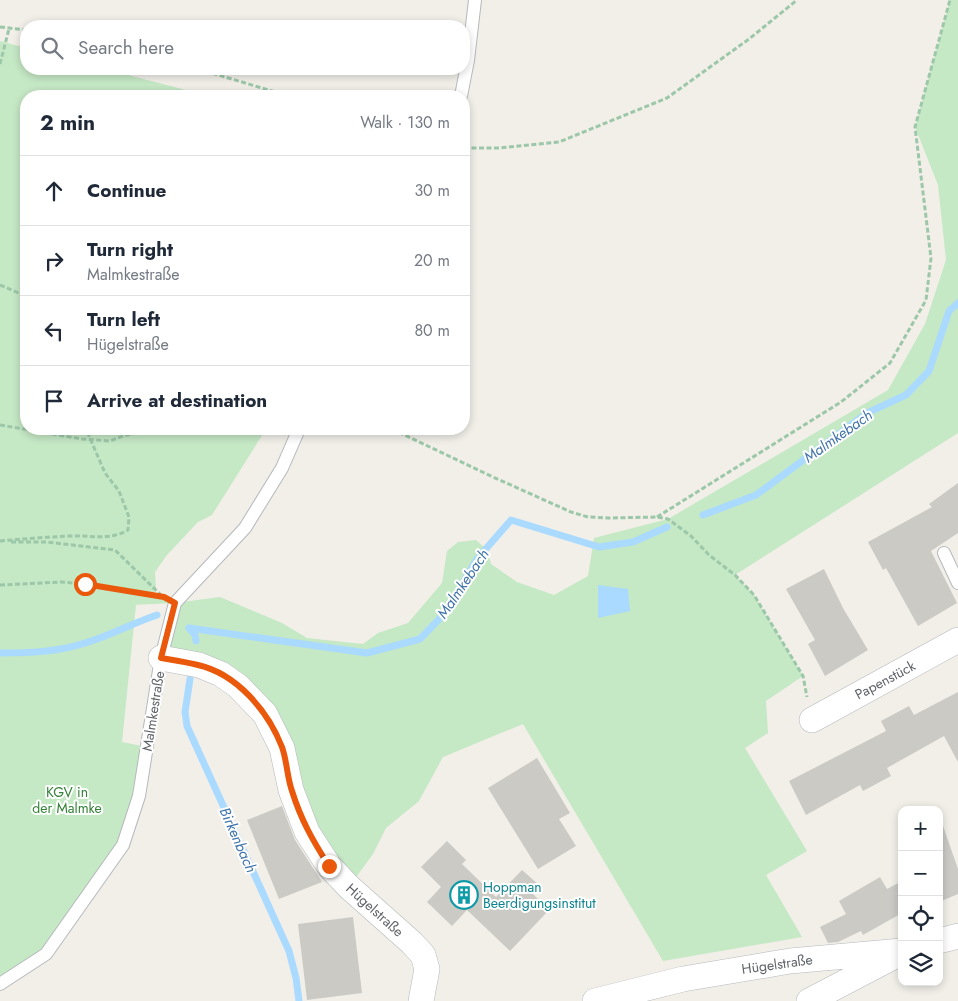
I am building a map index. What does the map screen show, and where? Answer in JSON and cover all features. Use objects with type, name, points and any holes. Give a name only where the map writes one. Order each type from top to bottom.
[{"type":"street","name":"Papenstück","points":[[812,720],[958,640]]},
{"type":"street","name":"Hügelstraße","points":[[161,658],[199,665],[221,674],[238,686],[265,714],[282,748],[291,790],[307,832],[329,866],[423,955],[426,969],[421,1001]]},
{"type":"street","points":[[943,940],[958,936]]},
{"type":"street","name":"Hügelstraße","points":[[595,1001],[683,979],[790,961],[898,952]]},
{"type":"street","name":"Hügelstraße","points":[[809,1001],[898,954]]},
{"type":"lane","points":[[470,43],[475,0]]},
{"type":"lane","points":[[462,90],[465,75]]},
{"type":"lane","name":"Malmkestraße","points":[[0,984],[46,954],[123,845],[139,796],[161,658],[175,603],[246,528],[282,468],[296,435]]},
{"type":"lane","points":[[944,553],[958,583]]},
{"type":"path","points":[[470,148],[499,148],[559,142],[667,98],[749,39],[797,0]]},
{"type":"path","points":[[657,517],[841,402],[890,363],[926,300],[931,258],[914,127],[950,0]]},
{"type":"path","points":[[0,28],[20,30]]},
{"type":"path","points":[[0,64],[9,29]]},
{"type":"path","points":[[218,75],[269,90]]},
{"type":"path","points":[[0,285],[20,293]]},
{"type":"path","points":[[0,425],[20,428]]},
{"type":"path","points":[[61,435],[110,441],[127,435]]},
{"type":"path","points":[[0,541],[74,536],[94,538],[120,534],[128,530],[130,517],[119,491],[105,473],[89,435]]},
{"type":"path","points":[[405,435],[571,512],[588,517],[657,517],[668,519],[691,536],[709,555],[735,574],[754,595],[803,676],[812,720]]},
{"type":"path","points":[[0,541],[47,542],[115,550],[164,597],[62,582],[0,585]]},
{"type":"green space","points":[[950,0],[958,0],[958,433],[735,575],[754,595],[803,676],[766,701],[768,733],[745,748],[807,851],[766,875],[802,937],[663,961],[523,724],[443,757],[419,801],[386,828],[373,854],[349,887],[291,790],[238,686],[161,658],[175,603],[220,597],[282,623],[307,638],[363,644],[378,633],[408,623],[442,583],[447,551],[458,542],[476,540],[487,550],[491,564],[517,582],[554,595],[588,576],[594,538],[668,519],[888,390],[925,324],[946,260],[938,185],[915,127]]},
{"type":"green space","name":"KGV in der Malmke","points":[[0,41],[20,46],[20,75],[128,75],[186,90],[20,90],[20,435],[262,435],[212,515],[198,522],[167,555],[155,572],[156,590],[151,595],[164,597],[175,603],[131,605],[136,605],[122,742],[147,747],[123,845],[46,954],[0,984]]},
{"type":"water","points":[[598,585],[628,589],[630,611],[598,618]]},
{"type":"building","points":[[958,483],[958,533],[931,551],[957,603],[918,626],[886,568],[883,570],[868,542],[932,507],[929,504]]},
{"type":"building","points":[[824,569],[843,608],[868,650],[825,676],[808,644],[815,640],[786,589]]},
{"type":"building","points":[[958,692],[958,762],[944,736],[887,768],[891,776],[863,791],[860,785],[806,815],[789,781],[886,731],[881,721],[909,706],[914,715]]},
{"type":"building","points":[[537,758],[570,813],[559,819],[576,846],[538,869],[488,788]]},
{"type":"building","points":[[282,806],[295,840],[322,882],[279,899],[247,820]]},
{"type":"building","points":[[943,826],[958,869],[958,894],[943,900]]},
{"type":"building","name":"Hoppman Beerdigungsinstitut","points":[[447,841],[466,860],[462,864],[496,897],[522,870],[539,885],[532,893],[549,910],[510,951],[467,910],[452,926],[427,902],[441,887],[421,867]]},
{"type":"building","points":[[880,877],[887,889],[898,883],[898,915],[863,935],[861,931],[838,942],[828,943],[820,927],[846,914],[839,901]]},
{"type":"building","points":[[353,917],[362,993],[307,1000],[298,924]]},
{"type":"waterway","name":"Malmkebach","points":[[703,515],[756,495],[867,413],[906,395],[929,371],[949,311],[958,303]]},
{"type":"waterway","name":"Malmkebach","points":[[189,628],[367,653],[420,639],[444,614],[477,559],[511,520],[599,547],[633,542],[667,527]]},
{"type":"waterway","name":"Malmkebach","points":[[0,653],[43,651],[75,646],[157,615]]},
{"type":"waterway","name":"Birkenbach","points":[[189,628],[195,635],[196,641]]},
{"type":"waterway","name":"Birkenbach","points":[[190,679],[185,712],[187,726],[289,951],[296,978],[299,1001]]},
{"type":"place","name":"Hoppman Beerdigungsinstitut","points":[[464,895]]},
{"type":"route","points":[[85,584],[164,597],[175,603],[161,658],[199,665],[221,674],[238,686],[265,714],[282,748],[291,790],[307,832],[329,866]]}]
